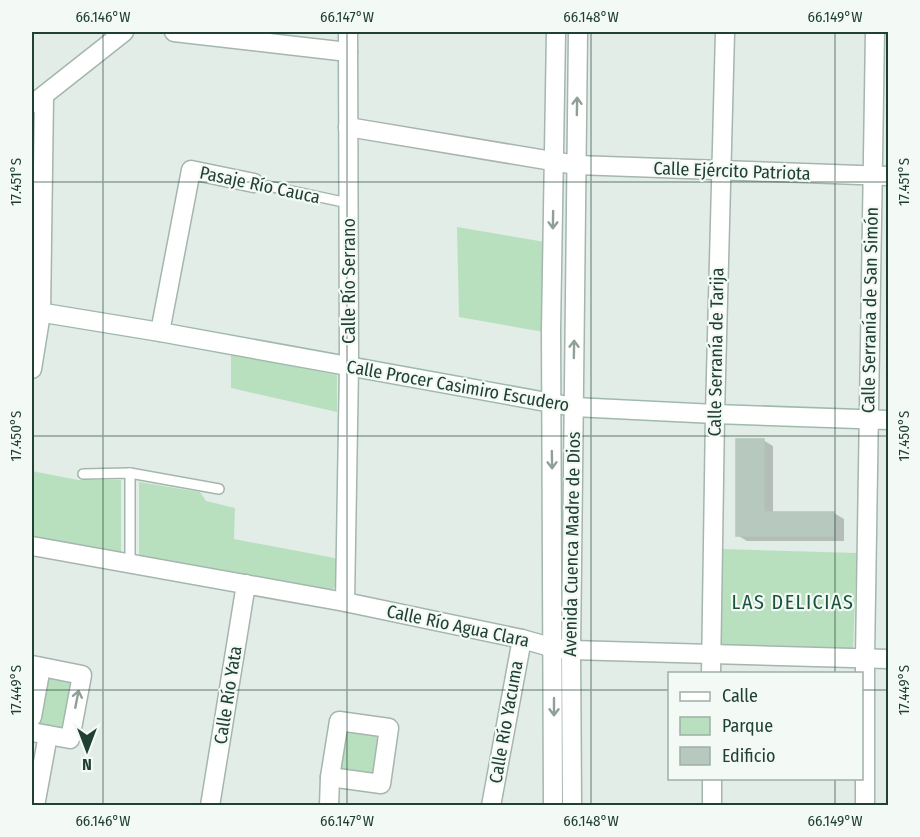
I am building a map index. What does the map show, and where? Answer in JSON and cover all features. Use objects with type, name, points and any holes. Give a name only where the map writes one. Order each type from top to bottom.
[{"type":"street","points":[[32,369],[36,312],[38,101],[124,32]]},
{"type":"street","points":[[174,32],[348,52]]},
{"type":"street","name":"Calle Río Serrano","points":[[345,602],[349,366],[348,32]]},
{"type":"street","name":"Avenida Cuenca Madre de Dios","points":[[556,32],[551,402],[562,649],[572,806]]},
{"type":"street","name":"Avenida Cuenca Madre de Dios","points":[[553,806],[574,407],[578,32]]},
{"type":"street","name":"Calle Serranía de Tarija","points":[[711,672],[725,32]]},
{"type":"street","name":"Calle Serranía de San Simón","points":[[865,806],[868,419],[880,176],[875,32]]},
{"type":"street","points":[[348,127],[554,162]]},
{"type":"street","name":"Calle Ejército Patriota","points":[[554,162],[576,165],[880,176]]},
{"type":"street","name":"Pasaje Río Cauca","points":[[160,332],[191,170],[254,183]]},
{"type":"street","name":"Calle Procer Casimiro Escudero","points":[[36,312],[160,332],[574,407],[888,420]]},
{"type":"street","name":"Calle Río Agua Clara","points":[[32,546],[345,602],[562,649],[888,659]]},
{"type":"street","name":"Calle Río Yata","points":[[210,806],[246,584]]},
{"type":"street","name":"Calle Río Yacuma","points":[[491,806],[522,639]]},
{"type":"street","points":[[32,717],[36,666],[82,675],[70,739],[40,734],[35,806]]},
{"type":"street","points":[[329,806],[330,777]]},
{"type":"street","points":[[712,780],[712,806]]},
{"type":"lane","name":"Pasaje Río Cauca","points":[[254,183],[348,203]]},
{"type":"lane","points":[[83,474],[130,473],[219,489]]},
{"type":"lane","points":[[130,473],[130,563]]},
{"type":"green space","points":[[35,106],[35,165],[32,167],[32,107]]},
{"type":"green space","points":[[457,227],[545,242],[544,332],[459,317]]},
{"type":"green space","points":[[231,355],[337,375],[337,412],[231,388]]},
{"type":"green space","points":[[32,471],[78,480],[121,480],[121,553],[32,540]]},
{"type":"green space","points":[[139,482],[200,492],[206,501],[235,508],[234,539],[340,559],[337,586],[328,592],[139,557]]},
{"type":"green space","points":[[722,549],[857,553],[853,650],[721,647]]},
{"type":"green space","points":[[45,675],[75,681],[65,732],[34,725]]},
{"type":"green space","points":[[344,731],[380,736],[375,773],[338,768]]},
{"type":"building","points":[[736,439],[764,439],[764,512],[834,512],[834,536],[736,536]]},
{"type":"district","name":"LAS DELICIAS","points":[[793,602]]}]
